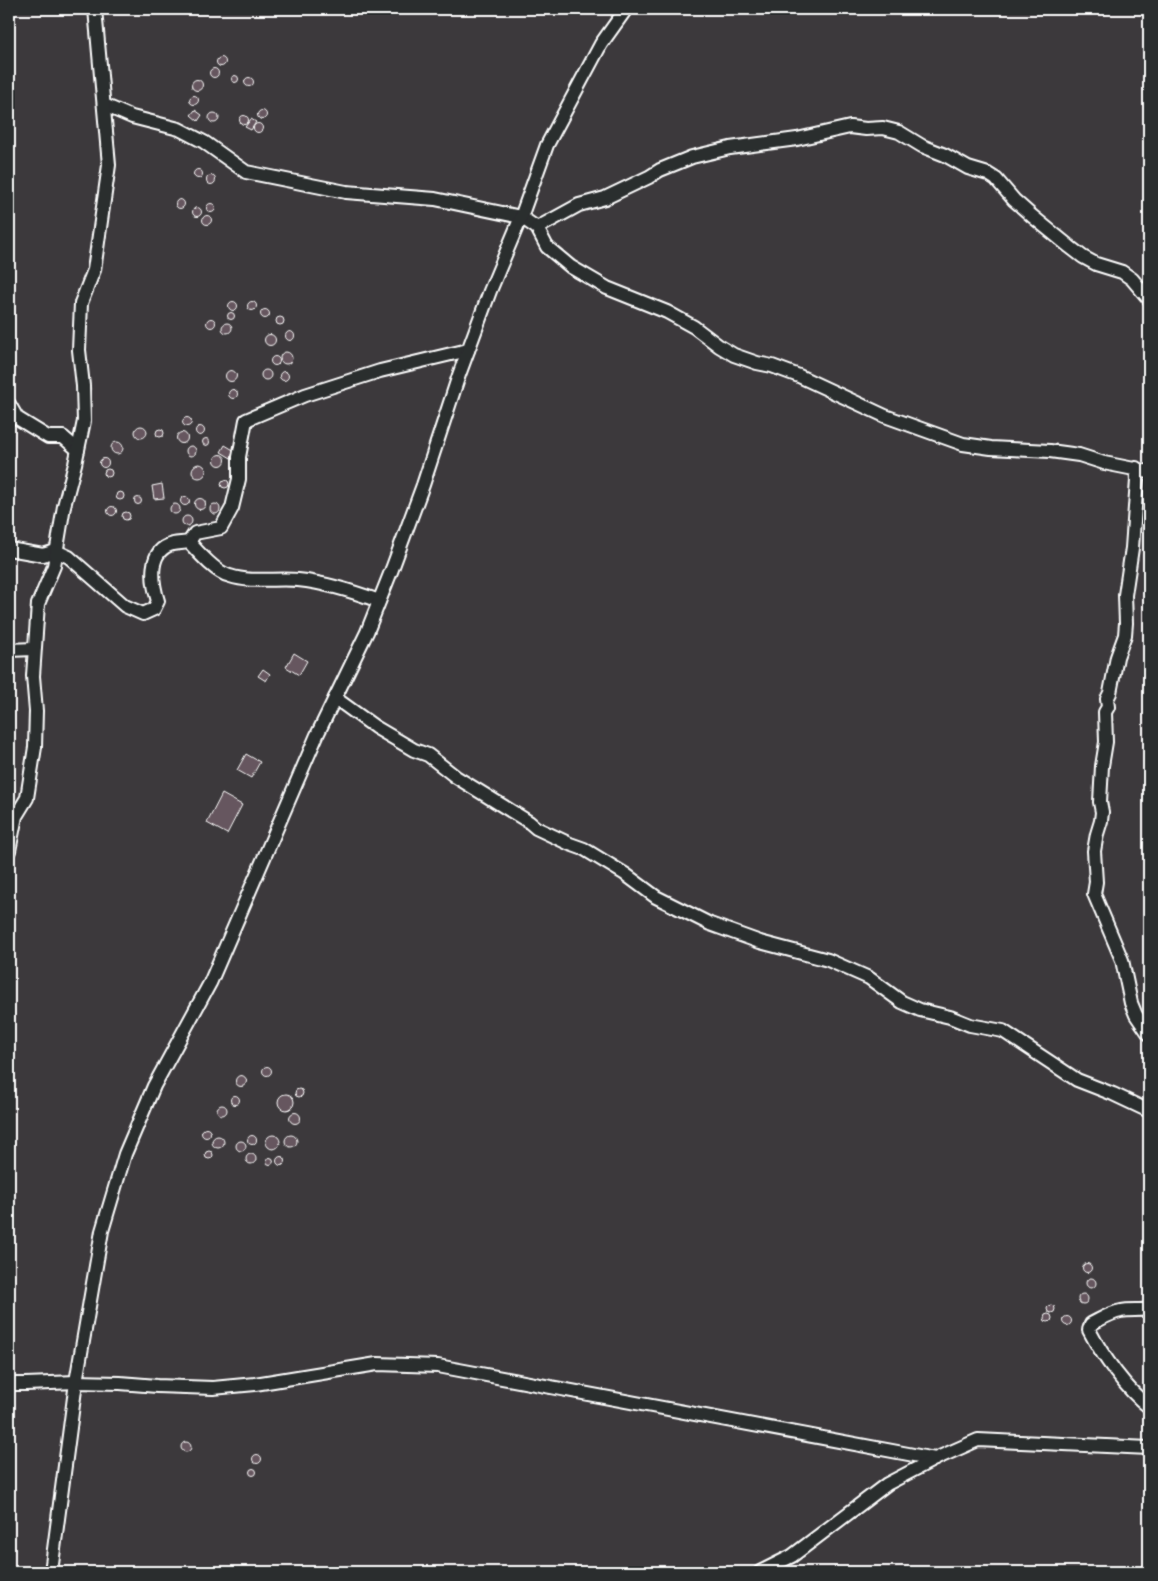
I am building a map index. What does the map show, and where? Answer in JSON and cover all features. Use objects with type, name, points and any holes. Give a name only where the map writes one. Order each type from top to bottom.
[{"type":"street","points":[[9,850],[16,816],[27,798],[35,747],[36,711],[33,676],[38,604],[54,566],[64,506],[84,421],[79,350],[81,303],[94,270],[109,165],[95,9]]},
{"type":"street","points":[[51,1572],[76,1382],[102,1231],[125,1154],[154,1086],[210,983],[318,735],[367,632],[423,485],[468,350],[547,145],[601,44],[626,9]]},
{"type":"street","points":[[104,105],[132,117],[179,129],[204,142],[246,172],[346,192],[435,199],[520,217],[537,228],[547,247],[571,267],[607,288],[667,312],[694,327],[734,355],[799,376],[885,416],[963,444],[1079,455],[1104,463],[1149,472]]},
{"type":"street","points":[[537,228],[579,205],[605,198],[660,170],[692,158],[730,148],[797,139],[850,127],[883,128],[899,132],[922,146],[996,179],[1014,200],[1070,247],[1096,264],[1122,272],[1132,279],[1149,299]]},
{"type":"street","points":[[9,548],[43,555],[56,550],[69,557],[124,606],[143,614],[154,609],[158,601],[154,586],[153,566],[158,553],[171,544],[189,542],[195,533],[221,528],[232,508],[239,479],[239,457],[246,420],[305,395],[380,371],[468,350]]},
{"type":"street","points":[[9,404],[18,418],[48,437],[62,437],[78,450]]},
{"type":"street","points":[[1136,468],[1137,480],[1132,548],[1125,596],[1126,629],[1117,657],[1110,693],[1107,699],[1108,707],[1105,712],[1106,742],[1102,766],[1100,802],[1102,812],[1094,851],[1096,882],[1094,894],[1122,960],[1131,1003],[1136,1015],[1149,1034]]},
{"type":"street","points":[[189,542],[206,560],[228,576],[264,580],[297,580],[327,584],[345,588],[379,601]]},
{"type":"street","points":[[9,650],[34,649]]},
{"type":"street","points":[[335,698],[375,727],[408,747],[428,755],[456,777],[536,828],[584,849],[619,870],[656,897],[684,912],[710,924],[760,942],[828,960],[869,978],[902,1002],[920,1010],[950,1017],[970,1025],[1003,1031],[1077,1080],[1149,1111]]},
{"type":"street","points":[[1149,1309],[1122,1311],[1108,1315],[1091,1324],[1089,1330],[1116,1371],[1138,1398],[1149,1407]]},
{"type":"street","points":[[9,1384],[76,1382],[213,1388],[255,1384],[377,1364],[438,1366],[935,1459]]},
{"type":"street","points":[[760,1572],[792,1556],[887,1484],[935,1459],[978,1440],[1149,1448]]},
{"type":"building","points":[[221,57],[226,62],[221,67],[216,62]]},
{"type":"building","points":[[214,68],[219,73],[214,78],[209,73]]},
{"type":"building","points":[[235,75],[239,79],[235,83],[231,79]]},
{"type":"building","points":[[249,77],[254,82],[249,87],[244,82]]},
{"type":"building","points":[[195,80],[199,80],[202,85],[201,89],[195,90],[192,87],[192,83]]},
{"type":"building","points":[[194,95],[199,100],[194,105],[189,100]]},
{"type":"building","points":[[195,110],[202,115],[198,121],[191,115]]},
{"type":"building","points":[[262,110],[267,115],[262,120],[257,115]]},
{"type":"building","points":[[214,113],[219,118],[214,123],[209,118]]},
{"type":"building","points":[[244,115],[249,120],[244,125],[239,120]]},
{"type":"building","points":[[251,119],[256,122],[251,130],[245,127]]},
{"type":"building","points":[[258,123],[263,128],[258,133],[253,128]]},
{"type":"building","points":[[198,169],[203,174],[198,179],[193,174]]},
{"type":"building","points":[[211,175],[216,180],[211,185],[206,180]]},
{"type":"building","points":[[180,199],[185,204],[180,209],[175,204]]},
{"type":"building","points":[[211,203],[216,208],[211,213],[206,208]]},
{"type":"building","points":[[197,207],[202,212],[197,217],[192,212]]},
{"type":"building","points":[[207,215],[212,220],[207,225],[202,220]]},
{"type":"building","points":[[233,301],[238,306],[233,311],[228,306]]},
{"type":"building","points":[[252,301],[257,306],[252,311],[247,306]]},
{"type":"building","points":[[265,309],[270,314],[265,319],[260,314]]},
{"type":"building","points":[[231,312],[235,316],[231,320],[227,316]]},
{"type":"building","points":[[280,317],[284,321],[280,325],[276,321]]},
{"type":"building","points":[[211,319],[215,323],[211,327],[207,323]]},
{"type":"building","points":[[227,323],[232,328],[227,333],[222,328]]},
{"type":"building","points":[[290,331],[295,336],[290,341],[285,336]]},
{"type":"building","points":[[268,335],[272,335],[275,340],[274,344],[268,345],[265,342],[265,338]]},
{"type":"building","points":[[284,352],[288,352],[292,358],[288,364],[284,364],[280,360],[280,356]]},
{"type":"building","points":[[275,357],[279,361],[275,365],[271,361]]},
{"type":"building","points":[[231,370],[237,376],[231,382],[225,376]]},
{"type":"building","points":[[264,370],[268,370],[271,375],[270,379],[264,380],[261,377],[261,373]]},
{"type":"building","points":[[284,372],[288,376],[284,380],[280,376]]},
{"type":"building","points":[[233,389],[238,394],[233,399],[228,394]]},
{"type":"building","points":[[187,418],[191,422],[187,426],[183,422]]},
{"type":"building","points":[[141,426],[147,432],[141,438],[135,432]]},
{"type":"building","points":[[200,427],[204,431],[200,435],[196,431]]},
{"type":"building","points":[[160,429],[164,433],[160,437],[156,433]]},
{"type":"building","points":[[182,432],[188,438],[182,444],[176,438]]},
{"type":"building","points":[[206,438],[210,442],[206,446],[202,442]]},
{"type":"building","points":[[115,442],[119,442],[123,448],[119,454],[115,454],[111,450],[111,446]]},
{"type":"building","points":[[225,445],[235,451],[231,458],[221,452]]},
{"type":"building","points":[[189,446],[193,446],[196,451],[195,455],[189,456],[186,453],[186,449]]},
{"type":"building","points":[[220,454],[226,460],[220,466],[214,460]]},
{"type":"building","points":[[104,458],[109,463],[104,468],[99,463]]},
{"type":"building","points":[[199,464],[204,466],[206,471],[204,476],[199,478],[194,476],[192,471],[194,466]]},
{"type":"building","points":[[108,469],[112,473],[108,477],[104,473]]},
{"type":"building","points":[[225,480],[229,484],[225,488],[221,484]]},
{"type":"building","points":[[162,484],[164,498],[154,499],[152,486]]},
{"type":"building","points":[[120,492],[124,496],[120,500],[116,496]]},
{"type":"building","points":[[185,496],[190,501],[185,506],[180,501]]},
{"type":"building","points":[[138,497],[142,501],[138,505],[134,501]]},
{"type":"building","points":[[198,499],[202,499],[205,504],[204,508],[198,509],[195,506],[195,502]]},
{"type":"building","points":[[173,504],[177,504],[180,509],[179,513],[173,514],[170,511],[170,507]]},
{"type":"building","points":[[215,504],[220,509],[215,514],[210,509]]},
{"type":"building","points":[[112,507],[116,511],[112,515],[108,511]]},
{"type":"building","points":[[126,512],[130,516],[126,520],[122,516]]},
{"type":"building","points":[[187,516],[192,521],[187,526],[182,521]]},
{"type":"building","points":[[294,653],[307,661],[299,675],[286,667]]},
{"type":"building","points":[[263,669],[270,674],[266,681],[258,676]]},
{"type":"building","points":[[246,754],[260,762],[251,778],[237,770]]},
{"type":"building","points":[[222,794],[242,805],[227,834],[207,823]]},
{"type":"building","points":[[267,1066],[272,1071],[267,1076],[262,1071]]},
{"type":"building","points":[[241,1075],[247,1081],[241,1087],[235,1081]]},
{"type":"building","points":[[299,1089],[303,1093],[299,1097],[295,1093]]},
{"type":"building","points":[[286,1094],[294,1102],[286,1110],[278,1102]]},
{"type":"building","points":[[235,1096],[239,1100],[235,1104],[231,1100]]},
{"type":"building","points":[[220,1105],[224,1105],[227,1110],[226,1114],[220,1115],[217,1112],[217,1108]]},
{"type":"building","points":[[293,1113],[297,1113],[300,1118],[299,1122],[293,1123],[290,1120],[290,1116]]},
{"type":"building","points":[[206,1129],[210,1133],[206,1137],[202,1133]]},
{"type":"building","points":[[273,1135],[278,1137],[280,1142],[278,1147],[273,1149],[268,1147],[266,1142],[268,1137]]},
{"type":"building","points":[[289,1135],[293,1135],[297,1141],[293,1147],[289,1147],[285,1143],[285,1139]]},
{"type":"building","points":[[218,1136],[224,1142],[218,1148],[212,1142]]},
{"type":"building","points":[[252,1136],[256,1140],[252,1144],[248,1140]]},
{"type":"building","points":[[241,1141],[246,1146],[241,1151],[236,1146]]},
{"type":"building","points":[[209,1151],[213,1155],[209,1159],[205,1155]]},
{"type":"building","points":[[249,1154],[253,1154],[256,1159],[255,1163],[249,1164],[246,1161],[246,1157]]},
{"type":"building","points":[[270,1157],[274,1161],[270,1165],[266,1161]]},
{"type":"building","points":[[281,1157],[285,1161],[281,1165],[277,1161]]},
{"type":"building","points":[[1087,1263],[1092,1268],[1087,1273],[1082,1268]]},
{"type":"building","points":[[1089,1278],[1093,1278],[1096,1283],[1095,1287],[1089,1288],[1086,1285],[1086,1281]]},
{"type":"building","points":[[1083,1294],[1088,1299],[1083,1304],[1078,1299]]},
{"type":"building","points":[[1051,1305],[1055,1309],[1051,1313],[1047,1309]]},
{"type":"building","points":[[1048,1314],[1052,1318],[1048,1322],[1044,1318]]},
{"type":"building","points":[[1067,1316],[1072,1321],[1067,1326],[1062,1321]]},
{"type":"building","points":[[184,1442],[188,1442],[191,1447],[190,1451],[184,1452],[181,1449],[181,1445]]},
{"type":"building","points":[[257,1455],[261,1459],[257,1463],[253,1459]]},
{"type":"building","points":[[253,1468],[257,1472],[253,1476],[249,1472]]}]
